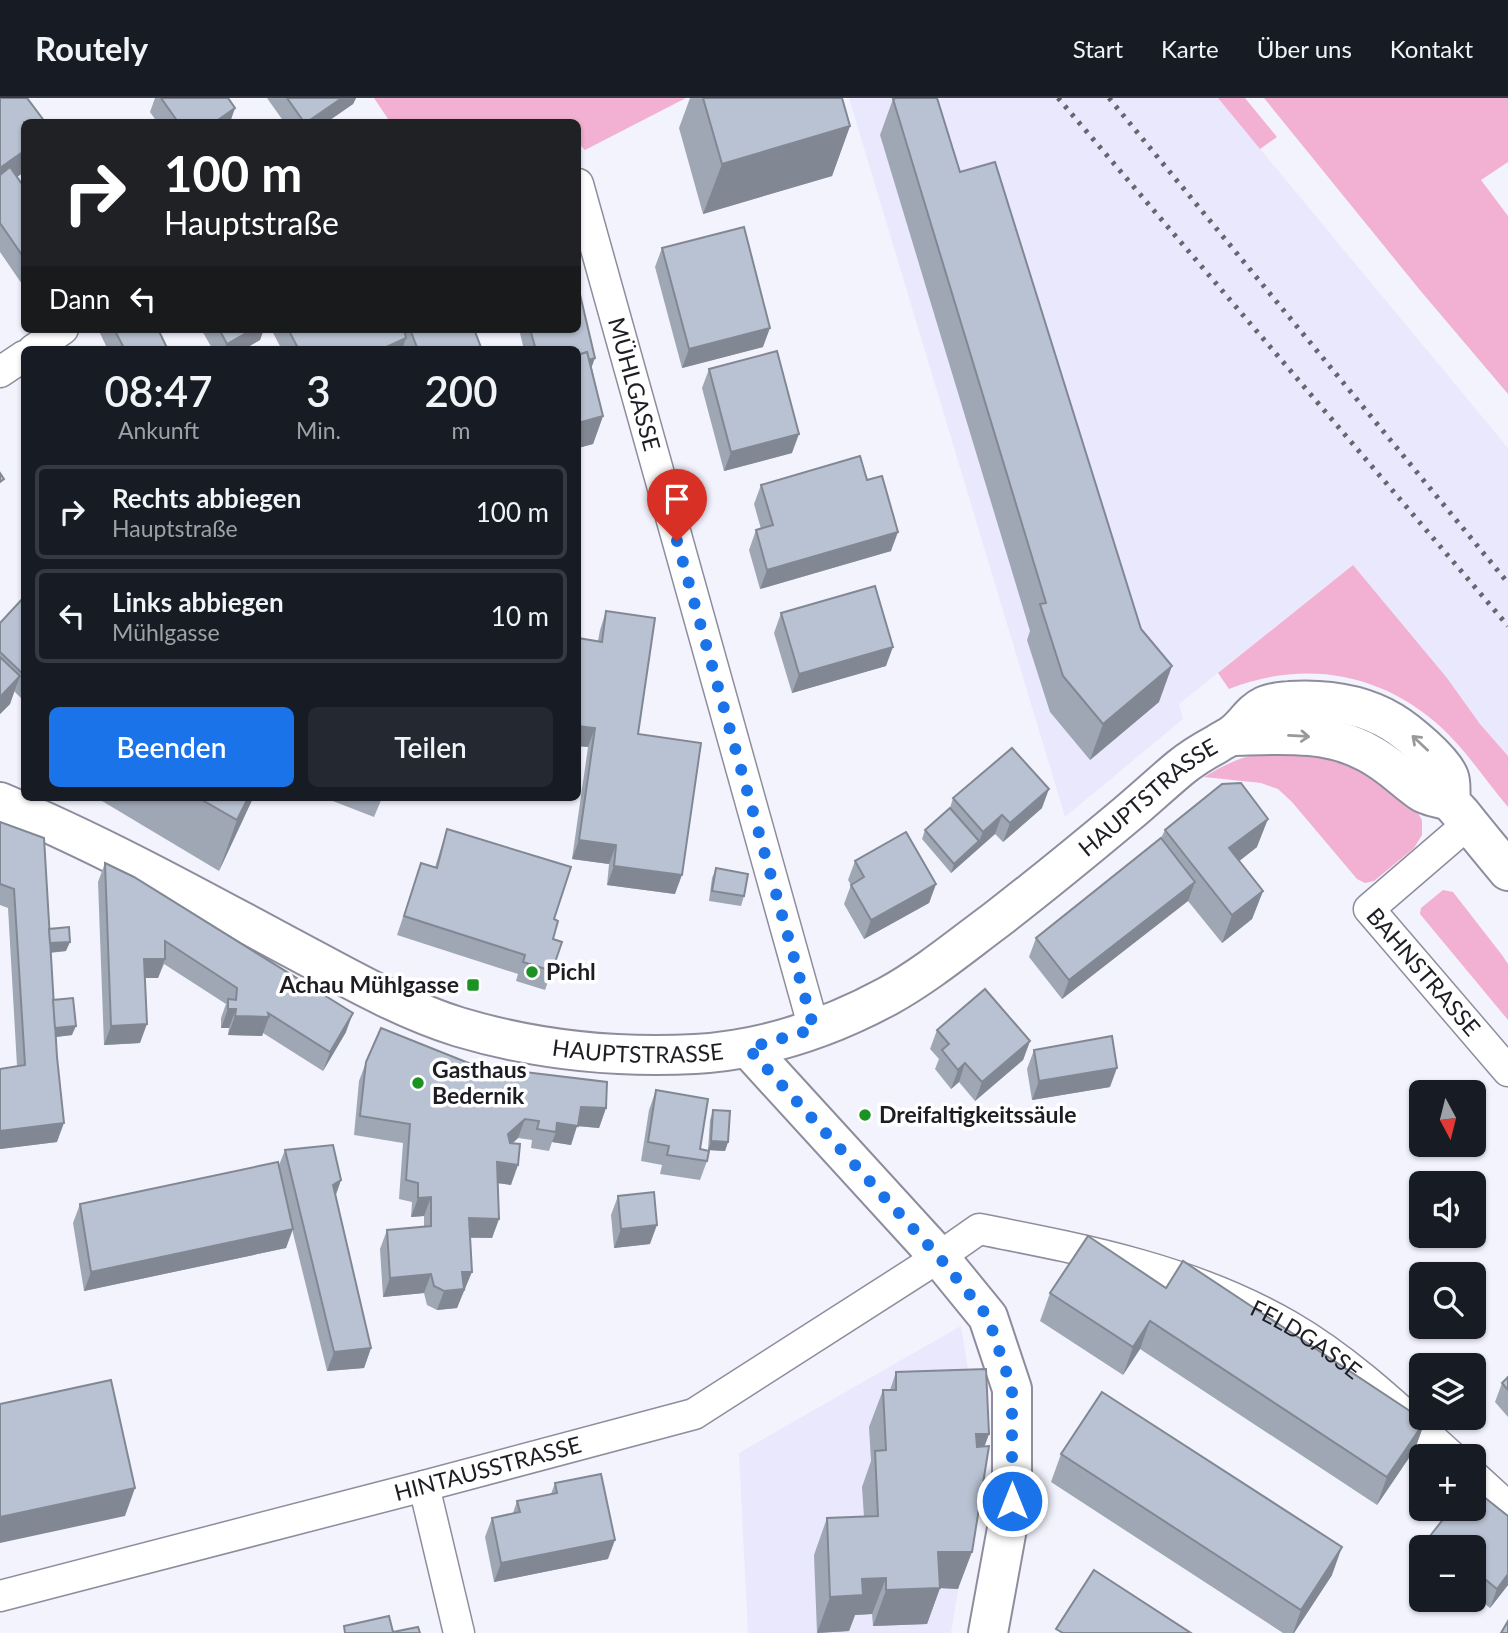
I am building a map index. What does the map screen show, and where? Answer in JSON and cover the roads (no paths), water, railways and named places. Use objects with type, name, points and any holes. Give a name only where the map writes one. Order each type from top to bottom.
[{"type":"main road","name":"HAUPTSTRASSE","points":[[0,802],[49,822],[122,858],[380,995],[438,1019],[461,1027],[550,1047],[603,1054],[652,1056],[702,1054],[748,1048],[814,1029],[890,995],[1027,896],[1183,765],[1231,736],[1299,735],[1348,743],[1387,764],[1422,793],[1460,812]]},
{"type":"main road","points":[[1460,812],[1508,871]]},
{"type":"main road","points":[[748,1048],[939,1257],[988,1317],[1012,1389],[1012,1501],[988,1633]]},
{"type":"street","name":"MÜHLGASSE","points":[[581,195],[814,1029]]},
{"type":"street","points":[[39,346],[57,333]]},
{"type":"street","points":[[0,372],[21,357]]},
{"type":"street","name":"BAHNSTRASSE","points":[[1460,812],[1369,909],[1508,1071]]},
{"type":"street","name":"FELDGASSE","points":[[939,1257],[979,1229],[1139,1263],[1201,1284],[1247,1303],[1290,1326],[1330,1353],[1437,1444]]},
{"type":"street","name":"HINTAUSSTRASSE","points":[[0,1595],[694,1414],[939,1257]]},
{"type":"street","points":[[424,1486],[458,1633]]},
{"type":"street","points":[[1486,1487],[1508,1507]]},
{"type":"railway","points":[[1058,98],[1508,626]]},
{"type":"railway","points":[[1109,98],[1508,583]]},
{"type":"place","name":"Pichl","points":[[532,972]]},
{"type":"place","name":"Achau Mühlgasse","points":[[473,985]]},
{"type":"place","name":"Gasthaus Bedernik","points":[[418,1083]]},
{"type":"place","name":"Dreifaltigkeitssäule","points":[[865,1115]]}]
